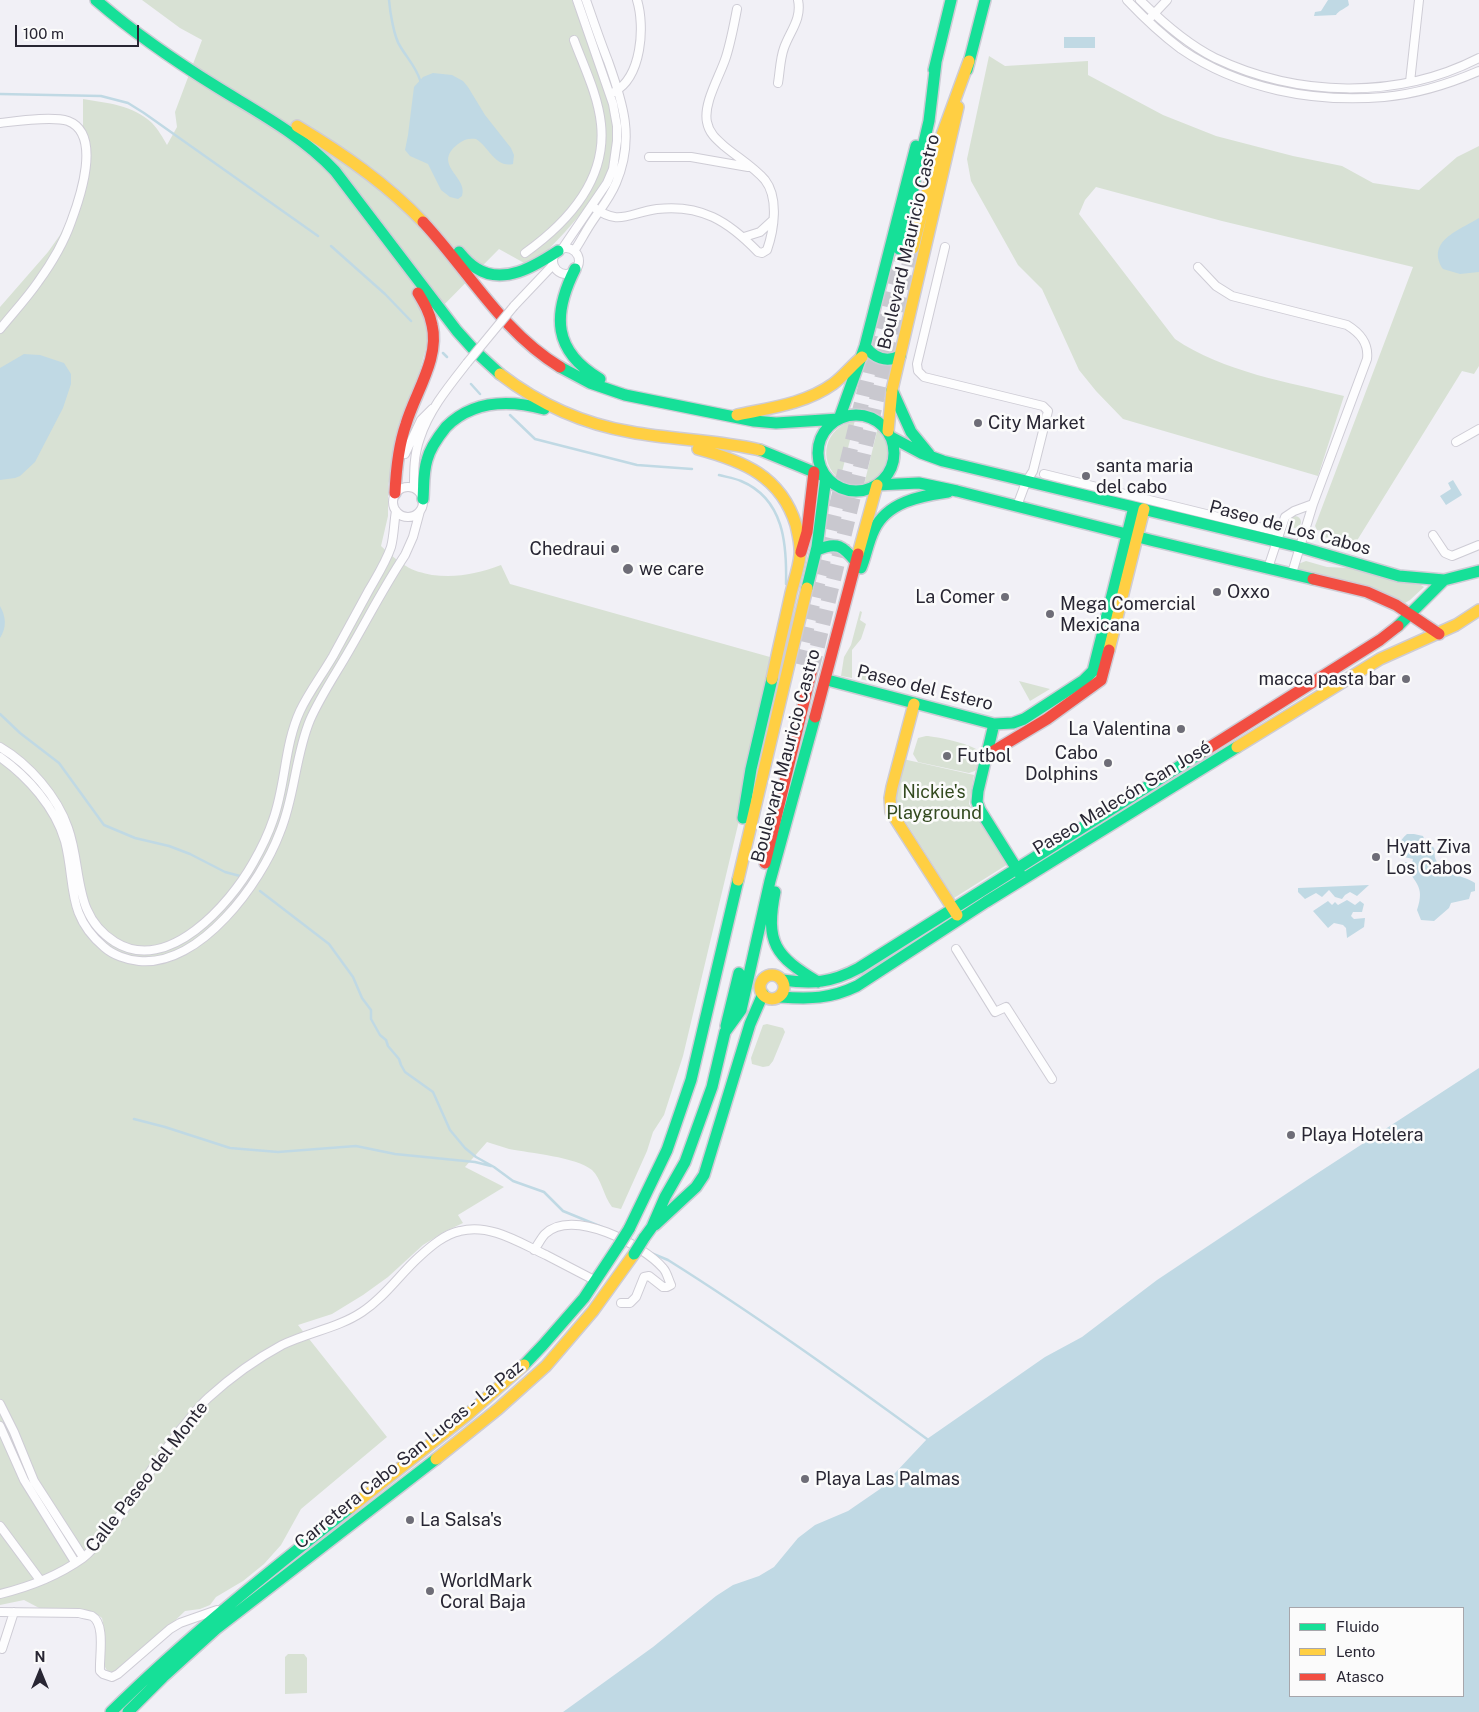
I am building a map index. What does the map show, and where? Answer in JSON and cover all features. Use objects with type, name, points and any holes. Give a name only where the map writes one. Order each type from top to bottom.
[{"type":"main road","points":[[96,0],[153,46],[341,153],[364,169],[400,200],[436,236],[512,330],[542,356],[572,375],[619,395],[758,422],[780,423],[853,415],[866,416],[878,422],[889,434],[894,451],[893,464],[887,476],[877,485],[866,490],[852,491],[838,487],[826,478],[783,458],[758,450],[615,429],[528,404],[505,402],[484,404],[458,416],[446,426],[438,438],[428,455],[423,499]]},
{"type":"main road","points":[[107,0],[174,52],[266,112],[306,143],[327,162],[435,302],[486,362],[530,395],[573,417]]},
{"type":"main road","name":"Boulevard Mauricio Castro","points":[[839,418],[863,351],[951,0]]},
{"type":"main road","name":"Boulevard Mauricio Castro","points":[[889,434],[892,390],[985,0]]},
{"type":"main road","name":"Boulevard Mauricio Castro","points":[[913,248],[942,135],[969,61]]},
{"type":"main road","name":"Boulevard Mauricio Castro","points":[[898,249],[929,121],[936,62]]},
{"type":"main road","points":[[266,112],[326,136],[365,161],[417,206],[469,262],[478,269],[497,274],[521,272],[560,250]]},
{"type":"main road","points":[[266,112],[329,175],[418,292],[431,318],[433,336],[431,360],[403,433],[398,457],[398,490]]},
{"type":"main road","points":[[571,271],[565,288],[560,314],[562,337],[571,356],[583,369],[595,376],[661,404]]},
{"type":"main road","points":[[730,417],[801,401],[836,382],[863,351],[877,359],[888,360],[900,356]]},
{"type":"main road","points":[[892,390],[906,426],[916,441],[934,458]]},
{"type":"main road","points":[[826,478],[820,466],[818,446],[823,433],[839,418]]},
{"type":"main road","name":"Paseo de Los Cabos","points":[[889,434],[934,458],[1026,482],[1139,508],[1278,536],[1300,547],[1399,576],[1444,580],[1479,571]]},
{"type":"main road","points":[[653,435],[684,446],[714,453],[762,475],[785,497],[794,514],[800,555]]},
{"type":"main road","points":[[739,873],[740,836],[751,769],[800,555],[807,532],[814,472]]},
{"type":"main road","name":"Boulevard Mauricio Castro","points":[[629,1229],[650,1188],[675,1130],[691,1080],[817,550],[826,478]]},
{"type":"main road","points":[[877,485],[919,484],[957,491],[1367,592],[1410,614],[1439,634]]},
{"type":"main road","name":"Boulevard Mauricio Castro","points":[[725,1032],[741,1010],[770,881],[877,485]]},
{"type":"main road","points":[[820,983],[792,967],[784,959],[778,950],[771,932],[770,921],[773,899],[855,583],[875,530],[887,513],[900,504],[922,496],[957,491]]},
{"type":"main road","name":"Paseo del Estero","points":[[987,755],[1043,721],[1101,680],[1111,624],[1139,508]]},
{"type":"main road","points":[[817,550],[830,544],[838,545],[844,548],[856,562]]},
{"type":"main road","name":"Paseo Malecón San José","points":[[782,980],[820,983],[842,977],[859,968],[1392,632],[1444,580]]},
{"type":"main road","name":"Paseo Malecón San José","points":[[780,997],[821,998],[843,993],[857,986],[1023,879],[1380,659],[1408,645],[1457,626],[1479,610]]},
{"type":"main road","name":"Paseo del Estero","points":[[830,681],[994,724],[1013,723],[1090,676],[1095,668],[1111,624]]},
{"type":"main road","name":"Boulevard Mauricio Castro","points":[[705,1021],[727,970],[798,664]]},
{"type":"main road","name":"Boulevard Mauricio Castro","points":[[685,1162],[712,1087],[812,669]]},
{"type":"main road","points":[[914,704],[892,787],[890,808],[960,920]]},
{"type":"main road","points":[[1036,710],[1043,721]]},
{"type":"main road","points":[[994,724],[978,791],[978,806],[1023,879]]},
{"type":"main road","points":[[1142,790],[1149,802]]},
{"type":"main road","points":[[770,881],[792,827]]},
{"type":"main road","points":[[774,975],[782,980],[785,989],[780,997],[771,999],[763,994],[760,985],[765,977],[774,975]]},
{"type":"main road","points":[[652,1227],[696,1187],[704,1174],[750,1024],[763,994]]},
{"type":"main road","name":"Carretera Cabo San Lucas - La Paz","points":[[128,1712],[163,1676],[216,1629],[382,1502],[498,1409],[546,1366],[593,1311],[634,1254],[652,1227],[665,1197],[685,1162]]},
{"type":"main road","name":"Carretera Cabo San Lucas - La Paz","points":[[112,1712],[167,1658],[228,1606],[498,1389],[548,1340],[596,1281],[629,1229]]},
{"type":"street","points":[[420,511],[408,517],[403,516],[396,511],[392,502],[398,490],[409,442],[421,420],[437,404],[467,363],[514,306],[551,268],[555,254],[613,180],[617,134],[616,113],[577,0]]},
{"type":"street","points":[[574,251],[599,212],[623,159],[626,132],[625,114],[618,90],[586,0]]},
{"type":"street","points":[[610,94],[618,90],[627,80],[639,52],[642,28],[637,0]]},
{"type":"street","points":[[778,83],[784,48],[797,20],[798,0]]},
{"type":"street","points":[[1127,0],[1147,21],[1182,49],[1219,70],[1253,84],[1283,92],[1317,97],[1376,98],[1435,87],[1479,71]]},
{"type":"street","points":[[1140,0],[1187,41],[1214,57],[1241,69],[1288,83],[1314,87],[1364,88],[1410,82],[1444,73],[1479,58]]},
{"type":"street","points":[[1147,21],[1167,0]]},
{"type":"street","points":[[1410,82],[1419,0]]},
{"type":"street","points":[[592,206],[599,212],[616,218],[655,209],[687,209],[704,213],[720,220],[744,237],[758,252],[766,252],[773,220],[773,204],[770,189],[765,181],[750,167],[716,139],[710,132],[706,116],[709,102],[726,56],[737,8]]},
{"type":"street","points":[[525,253],[567,216],[588,188],[596,171],[601,146],[601,123],[591,85],[574,40]]},
{"type":"street","points":[[1182,49],[1187,41]]},
{"type":"street","points":[[0,123],[30,120],[68,121],[78,127],[84,139],[87,153],[85,178],[71,223],[39,282],[0,329]]},
{"type":"street","points":[[649,157],[691,157],[750,167]]},
{"type":"street","points":[[596,171],[613,180]]},
{"type":"street","points":[[744,237],[760,232],[773,220]]},
{"type":"street","points":[[945,247],[917,364],[918,371],[924,377],[1045,408],[1048,411],[1033,471],[1016,506]]},
{"type":"street","points":[[537,282],[552,275],[571,271],[578,260],[574,251],[567,248],[560,250]]},
{"type":"street","points":[[553,263],[558,271],[571,271]]},
{"type":"street","points":[[1198,267],[1216,286],[1232,296],[1347,325],[1355,330],[1364,341],[1368,353],[1313,504],[1292,573]]},
{"type":"street","points":[[414,488],[415,463],[420,438],[437,404]]},
{"type":"street","points":[[1456,442],[1479,429]]},
{"type":"street","points":[[1044,474],[1278,536]]},
{"type":"street","points":[[0,757],[28,775],[55,816],[65,841],[80,919],[94,938],[106,949],[124,958],[148,962],[162,960],[178,954],[205,936],[242,899],[263,869],[275,846],[286,817],[300,749],[311,718],[405,555],[423,505],[423,499],[421,494],[414,488],[408,486],[398,490]]},
{"type":"street","points":[[1268,568],[1285,517],[1294,511],[1313,504]]},
{"type":"street","points":[[0,747],[55,803],[68,828],[83,902],[88,915],[102,932],[117,944],[134,950],[150,952],[169,947],[196,930],[210,918],[234,891],[253,865],[265,842],[280,794],[286,755],[295,724],[301,709],[365,598],[391,545],[396,511]]},
{"type":"street","points":[[1433,535],[1446,553],[1452,556],[1479,545]]},
{"type":"street","points":[[365,598],[376,604]]},
{"type":"street","points":[[80,919],[88,915]]},
{"type":"street","points":[[956,950],[995,1012],[1006,1007],[1052,1079]]},
{"type":"street","points":[[148,962],[150,952]]},
{"type":"street","points":[[534,1250],[546,1233],[561,1226],[583,1224],[612,1234],[653,1258],[665,1270],[670,1285],[662,1287],[649,1276],[644,1277],[636,1297],[630,1303],[621,1303]]},
{"type":"street","name":"Calle Paseo del Monte","points":[[0,1594],[55,1575],[83,1557],[99,1542],[124,1510],[167,1447],[208,1398],[242,1371],[282,1346],[354,1317],[377,1300],[429,1248],[449,1235],[467,1230],[489,1231],[509,1236],[596,1281]]},
{"type":"street","points":[[0,1404],[34,1481],[83,1557]]},
{"type":"street","points":[[0,1426],[24,1480],[75,1562]]},
{"type":"street","points":[[6,1436],[14,1432]]},
{"type":"street","points":[[1,1528],[40,1580]]},
{"type":"street","points":[[0,1612],[79,1613],[91,1616],[98,1622],[100,1630],[100,1671],[102,1674],[112,1676],[124,1671],[170,1629],[180,1623],[228,1606]]},
{"type":"street","points":[[2,1649],[14,1612]]},
{"type":"green space","points":[[142,0],[572,0],[604,87],[613,118],[614,133],[609,169],[605,179],[586,208],[548,250],[526,264],[499,249],[428,321],[428,341],[388,485],[388,516],[381,546],[396,559],[418,572],[450,576],[484,571],[501,565],[510,584],[770,657],[742,808],[683,1056],[664,1115],[653,1132],[647,1151],[621,1209],[612,1207],[595,1173],[585,1166],[564,1159],[509,1149],[487,1142],[465,1167],[504,1187],[458,1215],[463,1223],[423,1245],[388,1277],[363,1295],[332,1314],[298,1325],[387,1437],[301,1509],[281,1545],[264,1564],[243,1581],[216,1597],[210,1605],[200,1609],[185,1611],[138,1656],[114,1672],[110,1672],[104,1665],[104,1628],[102,1618],[98,1615],[83,1610],[41,1609],[24,1600],[0,1605],[0,307],[48,252],[60,235],[70,215],[83,166],[83,99],[119,106],[137,112],[152,123],[167,145],[177,127],[175,112],[202,40],[180,28]]},
{"type":"green space","points":[[989,56],[1005,66],[1088,61],[1088,75],[1163,115],[1216,136],[1293,156],[1342,166],[1373,183],[1419,190],[1457,157],[1479,146],[1479,366],[1474,374],[1462,371],[1353,547],[1322,536],[1323,531],[1317,530],[1315,526],[1413,267],[1222,221],[1096,187],[1085,200],[1079,214],[1175,339],[1214,360],[1235,368],[1279,381],[1344,396],[1318,476],[1123,419],[1079,370],[1042,289],[1018,265],[971,181],[967,159]]},
{"type":"green space","points":[[855,420],[840,480],[828,463],[827,445],[837,430]]},
{"type":"green space","points":[[878,427],[889,443],[890,460],[887,469],[881,476],[864,485]]},
{"type":"green space","points":[[1295,516],[1301,522],[1295,528],[1289,522]]},
{"type":"green space","points":[[1306,561],[1327,567],[1350,568],[1424,587],[1405,603],[1386,594],[1301,572],[1298,564]]},
{"type":"green space","points":[[860,611],[862,612],[860,620],[866,624],[861,639],[852,650],[852,678],[841,676],[844,657],[851,645]]},
{"type":"green space","points":[[861,670],[903,689],[860,679]]},
{"type":"green space","points":[[1019,681],[1050,689],[1030,701]]},
{"type":"green space","name":"Futbol","points":[[926,736],[955,741],[978,750],[981,753],[979,765],[975,771],[969,773],[918,762],[913,754],[918,738]]},
{"type":"green space","name":"Nickie's Playground","points":[[903,759],[974,775],[969,804],[1008,864],[954,898],[893,802]]},
{"type":"green space","points":[[767,1024],[783,1028],[785,1032],[773,1061],[769,1066],[763,1067],[752,1064],[751,1058],[763,1025]]},
{"type":"green space","points":[[288,1654],[304,1654],[307,1658],[307,1693],[285,1694],[285,1657]]},
{"type":"water","points":[[1328,0],[1348,0],[1349,5],[1336,15],[1314,16],[1315,12],[1321,11]]},
{"type":"water","points":[[1064,37],[1095,37],[1095,48],[1064,48]]},
{"type":"water","points":[[433,73],[452,75],[463,81],[485,115],[511,148],[514,155],[513,164],[501,163],[476,139],[467,139],[458,144],[451,151],[448,158],[449,165],[463,189],[462,196],[458,199],[450,197],[441,190],[428,164],[410,156],[405,150],[414,87],[423,77]]},
{"type":"water","points":[[1479,218],[1479,272],[1460,274],[1443,269],[1438,251],[1441,244],[1455,232]]},
{"type":"water","points":[[24,354],[40,355],[64,363],[71,374],[71,384],[63,408],[35,462],[20,476],[0,480],[0,368]]},
{"type":"water","points":[[1453,480],[1462,495],[1446,505],[1440,496],[1451,489],[1448,483]]},
{"type":"water","points":[[0,606],[5,622],[0,638]]},
{"type":"water","points":[[1407,834],[1423,836],[1426,843],[1425,851],[1428,852],[1431,845],[1434,848],[1435,859],[1439,865],[1475,883],[1475,891],[1471,892],[1469,899],[1451,903],[1449,908],[1434,921],[1421,920],[1417,910],[1420,895],[1419,889],[1405,862],[1412,863],[1413,859],[1404,857],[1400,848],[1404,836]]},
{"type":"water","points":[[1369,885],[1357,896],[1350,892],[1342,899],[1335,897],[1329,890],[1322,897],[1316,893],[1305,899],[1298,892],[1298,888]]},
{"type":"water","points":[[1347,900],[1355,905],[1360,901],[1364,904],[1362,912],[1353,912],[1351,916],[1354,919],[1365,918],[1364,927],[1347,938],[1346,928],[1343,925],[1334,923],[1328,928],[1313,911],[1328,901],[1332,905],[1335,902],[1338,905]]},
{"type":"water","points":[[1479,1068],[1479,1712],[563,1712],[653,1647],[716,1596],[733,1585],[759,1576],[774,1567],[798,1538],[815,1525],[848,1511],[880,1489],[927,1439],[1045,1357],[1082,1337],[1157,1280]]},
{"type":"waterway","points":[[389,0],[396,37],[420,80]]},
{"type":"waterway","points":[[0,94],[101,96],[128,103],[318,236]]},
{"type":"waterway","points":[[331,246],[385,294],[411,321]]},
{"type":"waterway","points":[[443,353],[447,357]]},
{"type":"waterway","points":[[471,384],[480,394]]},
{"type":"waterway","points":[[510,415],[535,439],[637,465],[692,469]]},
{"type":"waterway","points":[[719,475],[738,480],[755,489],[766,499],[774,511],[784,539],[786,584]]},
{"type":"waterway","points":[[0,714],[20,733],[59,763],[104,825],[135,838],[169,846],[190,854],[225,872],[240,876]]},
{"type":"waterway","points":[[260,891],[329,944],[353,977],[362,998],[371,1010],[371,1019],[380,1035],[386,1040],[388,1046],[399,1059],[405,1072],[433,1092],[450,1130],[465,1148],[513,1181],[544,1192],[563,1211],[602,1227]]},
{"type":"waterway","points":[[134,1119],[230,1148],[278,1152],[356,1146],[395,1154],[475,1162],[491,1166]]},
{"type":"waterway","points":[[651,1253],[668,1260],[767,1325],[927,1439]]},
{"type":"tunnel","points":[[812,669],[913,248]]},
{"type":"tunnel","points":[[798,664],[899,249]]},
{"type":"traffic: fast","points":[[96,0],[155,46],[294,135],[322,158],[335,171],[457,331],[500,374]]},
{"type":"traffic: fast","points":[[934,70],[951,0]]},
{"type":"traffic: fast","points":[[967,70],[985,0]]},
{"type":"traffic: fast","points":[[899,249],[929,121],[936,62]]},
{"type":"traffic: fast","points":[[839,419],[865,346],[916,146]]},
{"type":"traffic: fast","points":[[459,252],[476,268],[486,273],[497,275],[518,272],[529,268],[558,251]]},
{"type":"traffic: fast","points":[[575,269],[563,302],[560,317],[561,331],[565,344],[573,356],[584,368],[600,379]]},
{"type":"traffic: fast","points":[[865,346],[872,354],[881,358],[890,359],[900,356]]},
{"type":"traffic: fast","points":[[560,367],[590,383],[625,395],[754,421],[776,423],[839,419]]},
{"type":"traffic: fast","points":[[892,390],[911,432],[929,454]]},
{"type":"traffic: fast","points":[[423,499],[425,470],[430,451],[446,427],[457,418],[480,407],[492,404],[518,404],[544,409]]},
{"type":"traffic: fast","points":[[849,415],[863,415],[877,421],[888,432],[894,446],[894,453],[891,468],[883,480],[863,491],[849,491],[835,485],[824,474],[818,460],[818,446],[824,432],[835,421],[849,415]]},
{"type":"traffic: fast","points":[[891,437],[921,453],[943,461],[1300,547],[1399,576],[1444,580],[1479,571]]},
{"type":"traffic: fast","points":[[760,450],[826,477]]},
{"type":"traffic: fast","points":[[807,588],[817,547],[826,477]]},
{"type":"traffic: fast","points":[[877,485],[919,483],[957,491],[1313,579]]},
{"type":"traffic: fast","points":[[861,568],[874,530],[887,513],[905,502],[916,498],[948,492]]},
{"type":"traffic: fast","points":[[831,681],[994,724],[1013,723],[1024,719],[1084,680],[1093,671],[1134,507]]},
{"type":"traffic: fast","points":[[817,550],[830,546],[839,547],[847,552],[856,562]]},
{"type":"traffic: fast","points":[[1398,626],[1444,580]]},
{"type":"traffic: fast","points":[[743,818],[751,769],[772,679]]},
{"type":"traffic: fast","points":[[644,1238],[652,1227],[665,1197],[685,1162],[712,1087],[725,1032],[741,1010],[770,881],[815,717]]},
{"type":"traffic: fast","points":[[994,724],[977,802],[980,810],[1020,874]]},
{"type":"traffic: fast","points":[[780,997],[829,996],[857,986],[986,902],[1237,747]]},
{"type":"traffic: fast","points":[[782,980],[822,981],[840,977],[859,968],[1204,751]]},
{"type":"traffic: fast","points":[[629,1229],[667,1150],[691,1080],[738,880]]},
{"type":"traffic: fast","points":[[775,892],[771,924],[777,946],[783,956],[792,964],[818,982]]},
{"type":"traffic: fast","points":[[726,1026],[739,973]]},
{"type":"traffic: fast","points":[[655,1225],[696,1187],[704,1175],[750,1024],[763,994]]},
{"type":"traffic: fast","points":[[619,1245],[629,1229]]},
{"type":"traffic: fast","points":[[634,1254],[644,1238]]},
{"type":"traffic: fast","points":[[524,1365],[584,1298],[619,1245]]},
{"type":"traffic: fast","points":[[128,1712],[216,1629],[436,1459]]},
{"type":"traffic: fast","points":[[111,1712],[168,1658],[288,1557],[350,1508]]},
{"type":"traffic: slow","points":[[913,248],[942,135],[969,61]]},
{"type":"traffic: slow","points":[[888,431],[892,390],[958,107]]},
{"type":"traffic: slow","points":[[297,126],[379,182],[423,222]]},
{"type":"traffic: slow","points":[[737,415],[799,401],[822,391],[841,378],[862,357]]},
{"type":"traffic: slow","points":[[500,374],[530,395],[562,411],[596,424],[647,435],[728,444],[760,450]]},
{"type":"traffic: slow","points":[[698,449],[730,459],[758,473],[781,494],[796,525],[800,543],[798,569],[772,679]]},
{"type":"traffic: slow","points":[[858,554],[877,485]]},
{"type":"traffic: slow","points":[[1109,650],[1144,509]]},
{"type":"traffic: slow","points":[[738,880],[807,588]]},
{"type":"traffic: slow","points":[[1237,747],[1380,659],[1456,625],[1479,610]]},
{"type":"traffic: slow","points":[[914,704],[892,787],[890,798],[891,812],[957,915]]},
{"type":"traffic: slow","points":[[772,975],[781,978],[784,987],[781,996],[772,999],[763,996],[760,987],[763,978],[772,975]]},
{"type":"traffic: slow","points":[[436,1459],[498,1409],[546,1366],[593,1311],[634,1254]]},
{"type":"traffic: slow","points":[[350,1508],[466,1416],[524,1365]]},
{"type":"traffic: jam","points":[[423,222],[520,336],[539,353],[560,367]]},
{"type":"traffic: jam","points":[[395,493],[398,458],[403,433],[430,363],[433,350],[434,337],[431,321],[418,293]]},
{"type":"traffic: jam","points":[[801,552],[807,532],[814,472]]},
{"type":"traffic: jam","points":[[815,717],[858,554]]},
{"type":"traffic: jam","points":[[1313,579],[1367,592],[1396,605],[1439,634]]},
{"type":"traffic: jam","points":[[1204,751],[1380,640],[1398,626]]},
{"type":"traffic: jam","points":[[987,755],[1047,719],[1101,680],[1109,650]]},
{"type":"traffic: jam","points":[[765,863],[812,669]]},
{"type":"place","name":"City Market","points":[[978,423]]},
{"type":"place","name":"santa maria del cabo","points":[[1086,476]]},
{"type":"place","name":"Chedraui","points":[[615,549]]},
{"type":"place","name":"we care","points":[[628,569]]},
{"type":"place","name":"Oxxo","points":[[1217,592]]},
{"type":"place","name":"La Comer","points":[[1005,597]]},
{"type":"place","name":"Mega Comercial Mexicana","points":[[1050,614]]},
{"type":"place","name":"macca pasta bar","points":[[1406,679]]},
{"type":"place","name":"La Valentina","points":[[1181,729]]},
{"type":"place","name":"Futbol","points":[[947,756]]},
{"type":"place","name":"Cabo Dolphins","points":[[1108,763]]},
{"type":"place","name":"Hyatt Ziva Los Cabos","points":[[1376,857]]},
{"type":"place","name":"Playa Hotelera","points":[[1291,1135]]},
{"type":"place","name":"Playa Las Palmas","points":[[805,1479]]},
{"type":"place","name":"La Salsa's","points":[[410,1520]]},
{"type":"place","name":"WorldMark Coral Baja","points":[[430,1591]]}]
